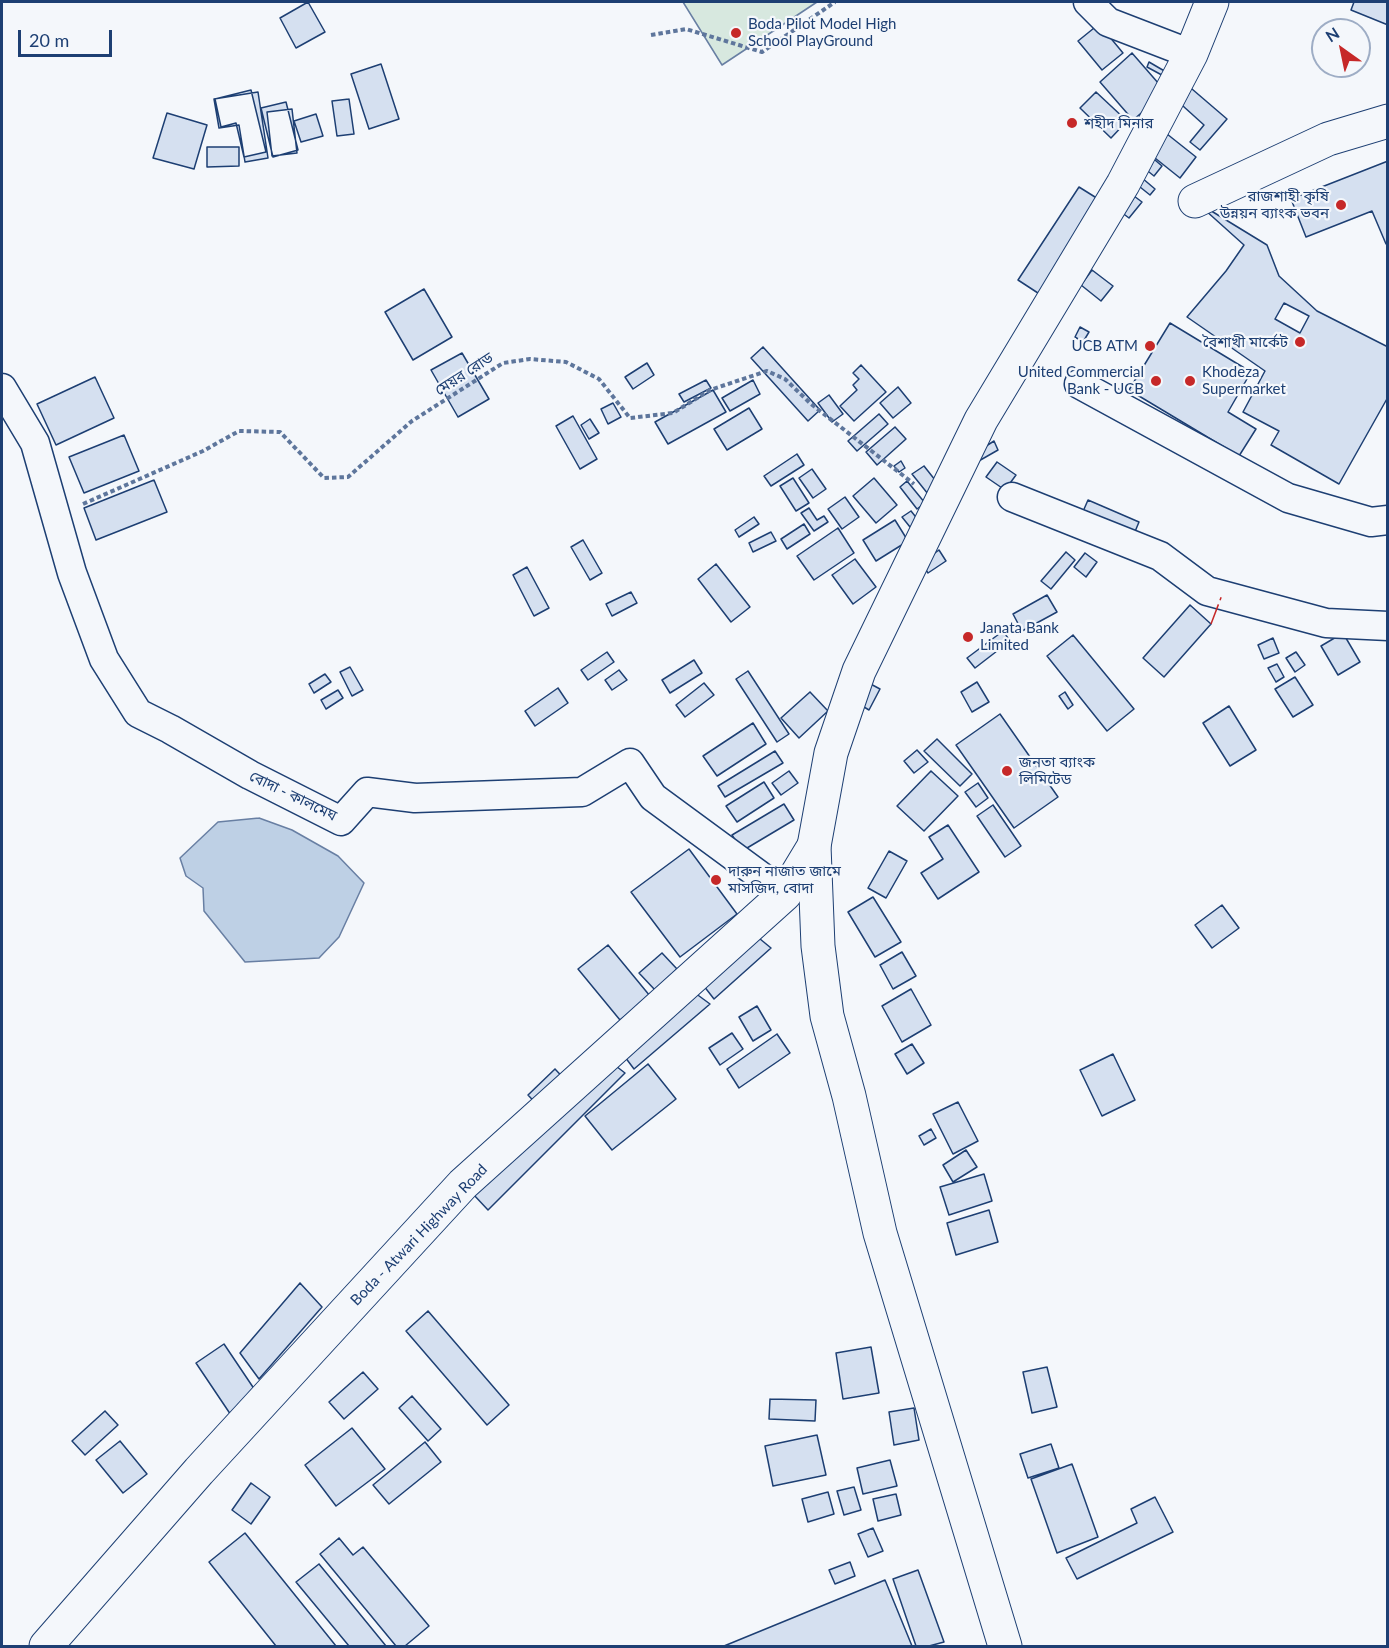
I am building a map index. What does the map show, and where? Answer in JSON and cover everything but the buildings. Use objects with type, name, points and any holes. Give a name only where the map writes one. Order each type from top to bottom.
[{"type":"main road","points":[[1005,1647],[880,1233],[849,1096],[827,1016],[818,946],[814,846],[831,753],[859,671],[981,420],[1123,184],[1191,54],[1212,2]]},
{"type":"main road","points":[[1195,201],[1328,139],[1388,121]]},
{"type":"main road","name":"Boda - Atwari Highway Road","points":[[46,1647],[199,1471],[463,1184],[785,894],[814,846]]},
{"type":"street","points":[[1088,2],[1108,22],[1191,54]]},
{"type":"street","points":[[1079,384],[1288,498],[1371,522],[1388,520]]},
{"type":"street","name":"বোদা - কালমেঘ","points":[[2,388],[35,443],[72,573],[104,659],[138,713],[250,775],[341,821],[367,792],[415,798],[582,792],[630,763],[653,797],[785,894]]},
{"type":"street","points":[[1012,497],[1160,556],[1207,591],[1326,623],[1388,626]]},
{"type":"path","points":[[651,35],[686,29],[762,52],[835,2]]},
{"type":"path","name":"মেয়র রোড","points":[[56,516],[203,451],[239,430],[280,432],[324,478],[348,477],[412,422],[503,363],[530,359],[566,362],[599,379],[630,418],[673,413],[710,390],[766,371],[785,379],[811,404],[941,505]]},
{"type":"shaded area","name":"Boda Pilot Model High School PlayGround","points":[[683,2],[817,2],[722,65]]},
{"type":"water","points":[[259,818],[292,830],[338,856],[364,883],[339,937],[319,958],[245,962],[204,911],[203,888],[186,876],[180,858],[218,822]]},
{"type":"power","points":[[1211,624],[1222,595]]},
{"type":"place","name":"Boda Pilot Model High School PlayGround","points":[[736,33]]},
{"type":"place","name":"শহীদ মিনার","points":[[1072,123]]},
{"type":"place","name":"রাজশাহী কৃষি উন্নয়ন ব্যাংক ভবন","points":[[1341,205]]},
{"type":"place","name":"বৈশাখী মার্কেট","points":[[1300,342]]},
{"type":"place","name":"UCB ATM","points":[[1150,346]]},
{"type":"place","name":"United Commercial Bank - UCB","points":[[1156,381]]},
{"type":"place","name":"Khodeza Supermarket","points":[[1190,381]]},
{"type":"place","name":"Janata Bank Limited","points":[[968,637]]},
{"type":"place","name":"জনতা ব্যাংক লিমিটেড","points":[[1007,771]]},
{"type":"place","name":"দারুন নাজাত জামে মাসজিদ, বোদা","points":[[716,880]]}]
